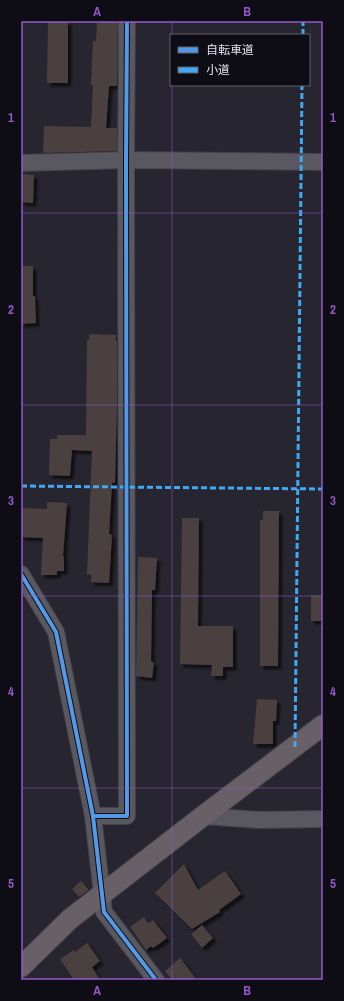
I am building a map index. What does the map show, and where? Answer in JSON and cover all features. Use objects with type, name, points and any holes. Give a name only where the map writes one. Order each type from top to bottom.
[{"type":"main road","points":[[21,967],[70,920],[103,903],[203,816],[323,725]]},
{"type":"street","points":[[93,816],[127,816],[127,21]]},
{"type":"street","points":[[21,164],[126,160],[323,162]]},
{"type":"street","points":[[21,574],[56,632],[93,816],[103,903],[156,980]]},
{"type":"street","points":[[203,816],[260,820],[323,819]]},
{"type":"building","points":[[48,21],[68,21],[68,83],[47,83]]},
{"type":"building","points":[[97,21],[118,21],[117,86],[109,86],[106,128],[117,128],[117,151],[43,153],[44,126],[91,127],[93,41],[96,41]]},
{"type":"building","points":[[21,174],[34,175],[33,203],[21,202]]},
{"type":"building","points":[[21,266],[33,266],[33,296],[35,296],[36,323],[21,324]]},
{"type":"building","points":[[89,334],[116,335],[117,341],[115,483],[112,483],[109,534],[112,535],[109,583],[91,582],[91,575],[87,574],[92,451],[72,450],[70,476],[49,475],[50,439],[57,439],[57,435],[86,435],[87,340],[89,340]]},
{"type":"building","points":[[47,502],[67,503],[63,556],[64,571],[57,571],[57,575],[41,575],[43,538],[21,537],[21,508],[47,509]]},
{"type":"building","points":[[263,511],[279,511],[278,666],[260,666],[260,520],[263,520]]},
{"type":"building","points":[[182,518],[199,518],[198,626],[233,626],[233,667],[223,667],[223,676],[211,676],[212,665],[180,664]]},
{"type":"building","points":[[138,557],[157,558],[155,590],[152,590],[151,661],[154,663],[152,678],[136,676]]},
{"type":"building","points":[[311,595],[323,596],[323,621],[311,621]]},
{"type":"building","points":[[257,699],[277,700],[276,721],[273,721],[273,744],[253,744]]},
{"type":"building","points":[[184,864],[198,890],[225,871],[241,894],[219,910],[220,912],[192,929],[155,893]]},
{"type":"building","points":[[81,881],[89,890],[79,897],[72,889]]},
{"type":"building","points":[[144,917],[148,923],[153,920],[167,938],[153,948],[151,946],[146,950],[130,927]]},
{"type":"building","points":[[202,925],[213,938],[202,948],[191,934]]},
{"type":"building","points":[[87,943],[100,961],[92,967],[100,980],[74,980],[60,959],[74,950],[75,952]]},
{"type":"building","points":[[180,958],[197,980],[172,980],[165,971]]},
{"type":"marked path","points":[[303,21],[303,34]]},
{"type":"marked path","points":[[295,747],[302,86]]},
{"type":"marked path","points":[[21,486],[323,489]]},
{"type":"cycle path","points":[[93,816],[127,816],[127,21]]},
{"type":"cycle path","points":[[21,574],[56,632],[93,816],[104,912],[156,980]]}]
